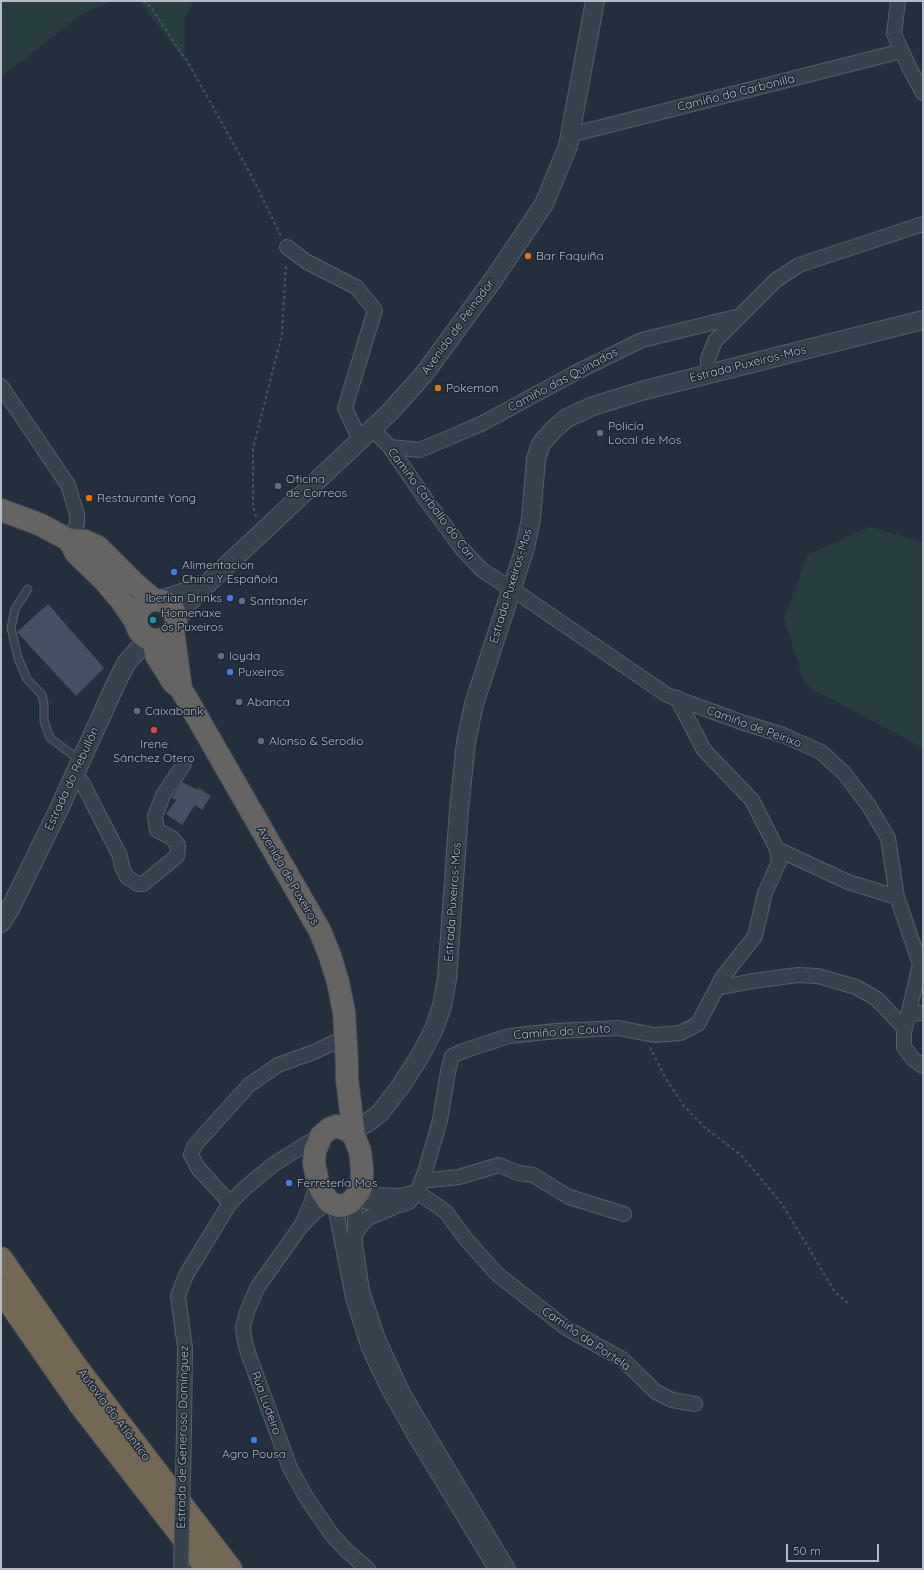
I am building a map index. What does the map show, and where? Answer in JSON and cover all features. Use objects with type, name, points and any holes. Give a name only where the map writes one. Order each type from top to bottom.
[{"type":"highway","points":[[1,510],[39,524],[69,540],[85,541],[98,547],[133,582],[174,610],[175,626],[163,639],[151,640],[139,632],[135,620],[121,600],[103,579],[76,552],[69,540]]},
{"type":"highway","points":[[135,620],[138,609],[142,604],[158,600]]},
{"type":"highway","name":"Avenida de Puxeiros","points":[[175,626],[181,689]]},
{"type":"highway","name":"Avenida de Puxeiros","points":[[151,640],[156,655],[173,682],[181,689],[320,931],[330,956],[338,982],[344,1012],[347,1079],[344,1130],[362,1165],[358,1191]]},
{"type":"highway","points":[[347,1079],[344,1130],[315,1151],[316,1173],[321,1190],[331,1203],[338,1206],[345,1205],[358,1191]]},
{"type":"highway","name":"Autovía do Atlántico","points":[[1,1258],[76,1366],[231,1569]]},
{"type":"highway","name":"Autovía do Atlántico","points":[[1,1291],[80,1406],[207,1569]]},
{"type":"street","name":"Avenida de Peinador","points":[[175,626],[188,604],[207,584],[390,412],[424,374],[497,274],[544,204],[568,146],[594,1]]},
{"type":"street","points":[[898,1],[894,34],[923,93]]},
{"type":"street","name":"Camiño da Carbonilla","points":[[570,135],[902,51]]},
{"type":"street","points":[[708,374],[708,359],[715,341],[776,280],[799,265],[923,224]]},
{"type":"street","name":"Camiño Carballo do Can","points":[[286,247],[307,262],[356,287],[375,310],[345,408],[366,434],[390,447],[463,550],[483,571],[512,589]]},
{"type":"street","name":"Camiño das Quinadas","points":[[390,447],[420,450],[481,424],[575,372],[642,340],[740,316]]},
{"type":"street","name":"Estrada Puxeiros-Mos","points":[[344,1130],[378,1115],[400,1087],[420,1056],[434,1029],[442,1006],[447,979],[459,810],[466,742],[474,704],[525,548],[531,519],[536,459],[541,444],[553,430],[567,418],[593,406],[645,390],[923,320]]},
{"type":"street","points":[[1,386],[68,485],[77,514],[77,524],[69,540]]},
{"type":"street","name":"Avenida de Peinador","points":[[158,600],[207,584]]},
{"type":"street","name":"Camiño de Peirixo","points":[[512,589],[667,695],[744,723],[783,735],[821,752],[844,773],[869,806],[888,838],[897,897],[920,964],[905,1029],[904,1048],[913,1059],[923,1066]]},
{"type":"street","name":"Estrada do Rebullón","points":[[1,923],[21,887],[127,662],[151,640]]},
{"type":"street","name":"Camiño do Couto","points":[[419,1186],[440,1120],[452,1056],[509,1036],[548,1032],[619,1028],[654,1035],[680,1033],[698,1024],[722,978],[755,936],[765,894],[779,862],[777,849],[752,800],[704,750],[677,698]]},
{"type":"street","points":[[72,779],[82,782],[120,856],[122,867],[127,877],[138,884],[143,884],[177,856],[178,845],[172,838],[157,830],[154,816],[163,794],[184,764]]},
{"type":"street","points":[[777,849],[848,882],[897,897]]},
{"type":"street","points":[[717,988],[753,981],[798,975],[818,976],[856,987],[877,999],[905,1029]]},
{"type":"street","points":[[908,1014],[923,1013]]},
{"type":"street","points":[[230,1203],[198,1168],[191,1155],[195,1145],[249,1085],[278,1065],[314,1052],[346,1037]]},
{"type":"street","points":[[344,1130],[367,1123],[378,1115]]},
{"type":"street","name":"Estrada de Generoso Domínguez","points":[[181,1569],[185,1348],[178,1296],[186,1275],[230,1203],[260,1174],[306,1144],[344,1130]]},
{"type":"street","points":[[288,1156],[303,1155],[309,1157],[316,1173]]},
{"type":"street","points":[[358,1191],[368,1191],[376,1195],[399,1196],[419,1186],[459,1177],[499,1165],[518,1173],[533,1175],[569,1197],[624,1214]]},
{"type":"street","name":"Rúa Ludeiro","points":[[301,1226],[311,1204],[316,1173]]},
{"type":"street","points":[[355,1235],[368,1218],[409,1202],[419,1186]]},
{"type":"street","name":"Camiño da Portela","points":[[419,1186],[446,1212],[465,1238],[497,1274],[555,1320],[566,1328],[622,1359],[656,1392],[672,1400],[695,1404]]},
{"type":"street","points":[[358,1191],[384,1206],[397,1206]]},
{"type":"street","points":[[358,1191],[355,1235],[358,1268],[362,1290],[378,1338],[388,1363],[404,1395],[508,1569]]},
{"type":"street","points":[[331,1203],[337,1216],[353,1298],[369,1348],[387,1386],[415,1436],[496,1569]]},
{"type":"street","name":"Rúa Ludeiro","points":[[331,1203],[315,1212],[301,1226],[257,1288],[246,1312],[243,1327],[244,1337],[248,1353],[290,1468],[306,1497],[332,1535],[347,1551],[368,1569]]},
{"type":"lane","points":[[28,588],[15,609],[11,628],[18,658],[27,679],[42,695],[44,704],[44,721],[50,738],[73,755],[81,758]]},
{"type":"path","points":[[143,1],[151,7],[186,59],[251,175],[286,247],[282,334],[253,449],[253,506],[257,519],[263,530]]},
{"type":"path","points":[[648,1034],[650,1049],[665,1077],[683,1105],[704,1127],[741,1154],[782,1204],[834,1292],[850,1305]]},
{"type":"green space","points":[[1,1],[113,1],[82,14],[1,77]]},
{"type":"green space","points":[[139,1],[195,1],[185,17],[185,61]]},
{"type":"green space","points":[[869,527],[923,542],[923,748],[805,685],[784,619],[807,555]]},
{"type":"building","points":[[48,604],[104,668],[76,696],[17,632]]},
{"type":"building","points":[[182,782],[198,790],[199,788],[211,796],[202,810],[195,805],[182,825],[166,814],[176,800],[172,798]]},
{"type":"place","name":"Bar Faquiña","points":[[528,256]]},
{"type":"place","name":"Pokemon","points":[[438,388]]},
{"type":"place","name":"Policía Local de Mos","points":[[600,433]]},
{"type":"place","name":"Oficina de Correos","points":[[278,486]]},
{"type":"place","name":"Restaurante Yong","points":[[89,498]]},
{"type":"place","name":"Alimentacion China Y Española","points":[[174,572]]},
{"type":"place","name":"Iberian Drinks","points":[[230,598]]},
{"type":"place","name":"Santander","points":[[242,601]]},
{"type":"place","name":"Homenaxe ós Puxeiros","points":[[153,620]]},
{"type":"place","name":"loyda","points":[[221,656]]},
{"type":"place","name":"Puxeiros","points":[[230,672]]},
{"type":"place","name":"Abanca","points":[[239,702]]},
{"type":"place","name":"Caixabank","points":[[137,711]]},
{"type":"place","name":"Irene Sánchez Otero","points":[[154,730]]},
{"type":"place","name":"Alonso & Serodio","points":[[261,741]]},
{"type":"place","name":"Ferretería Mos","points":[[289,1183]]},
{"type":"place","name":"Agro Pousa","points":[[254,1440]]}]
